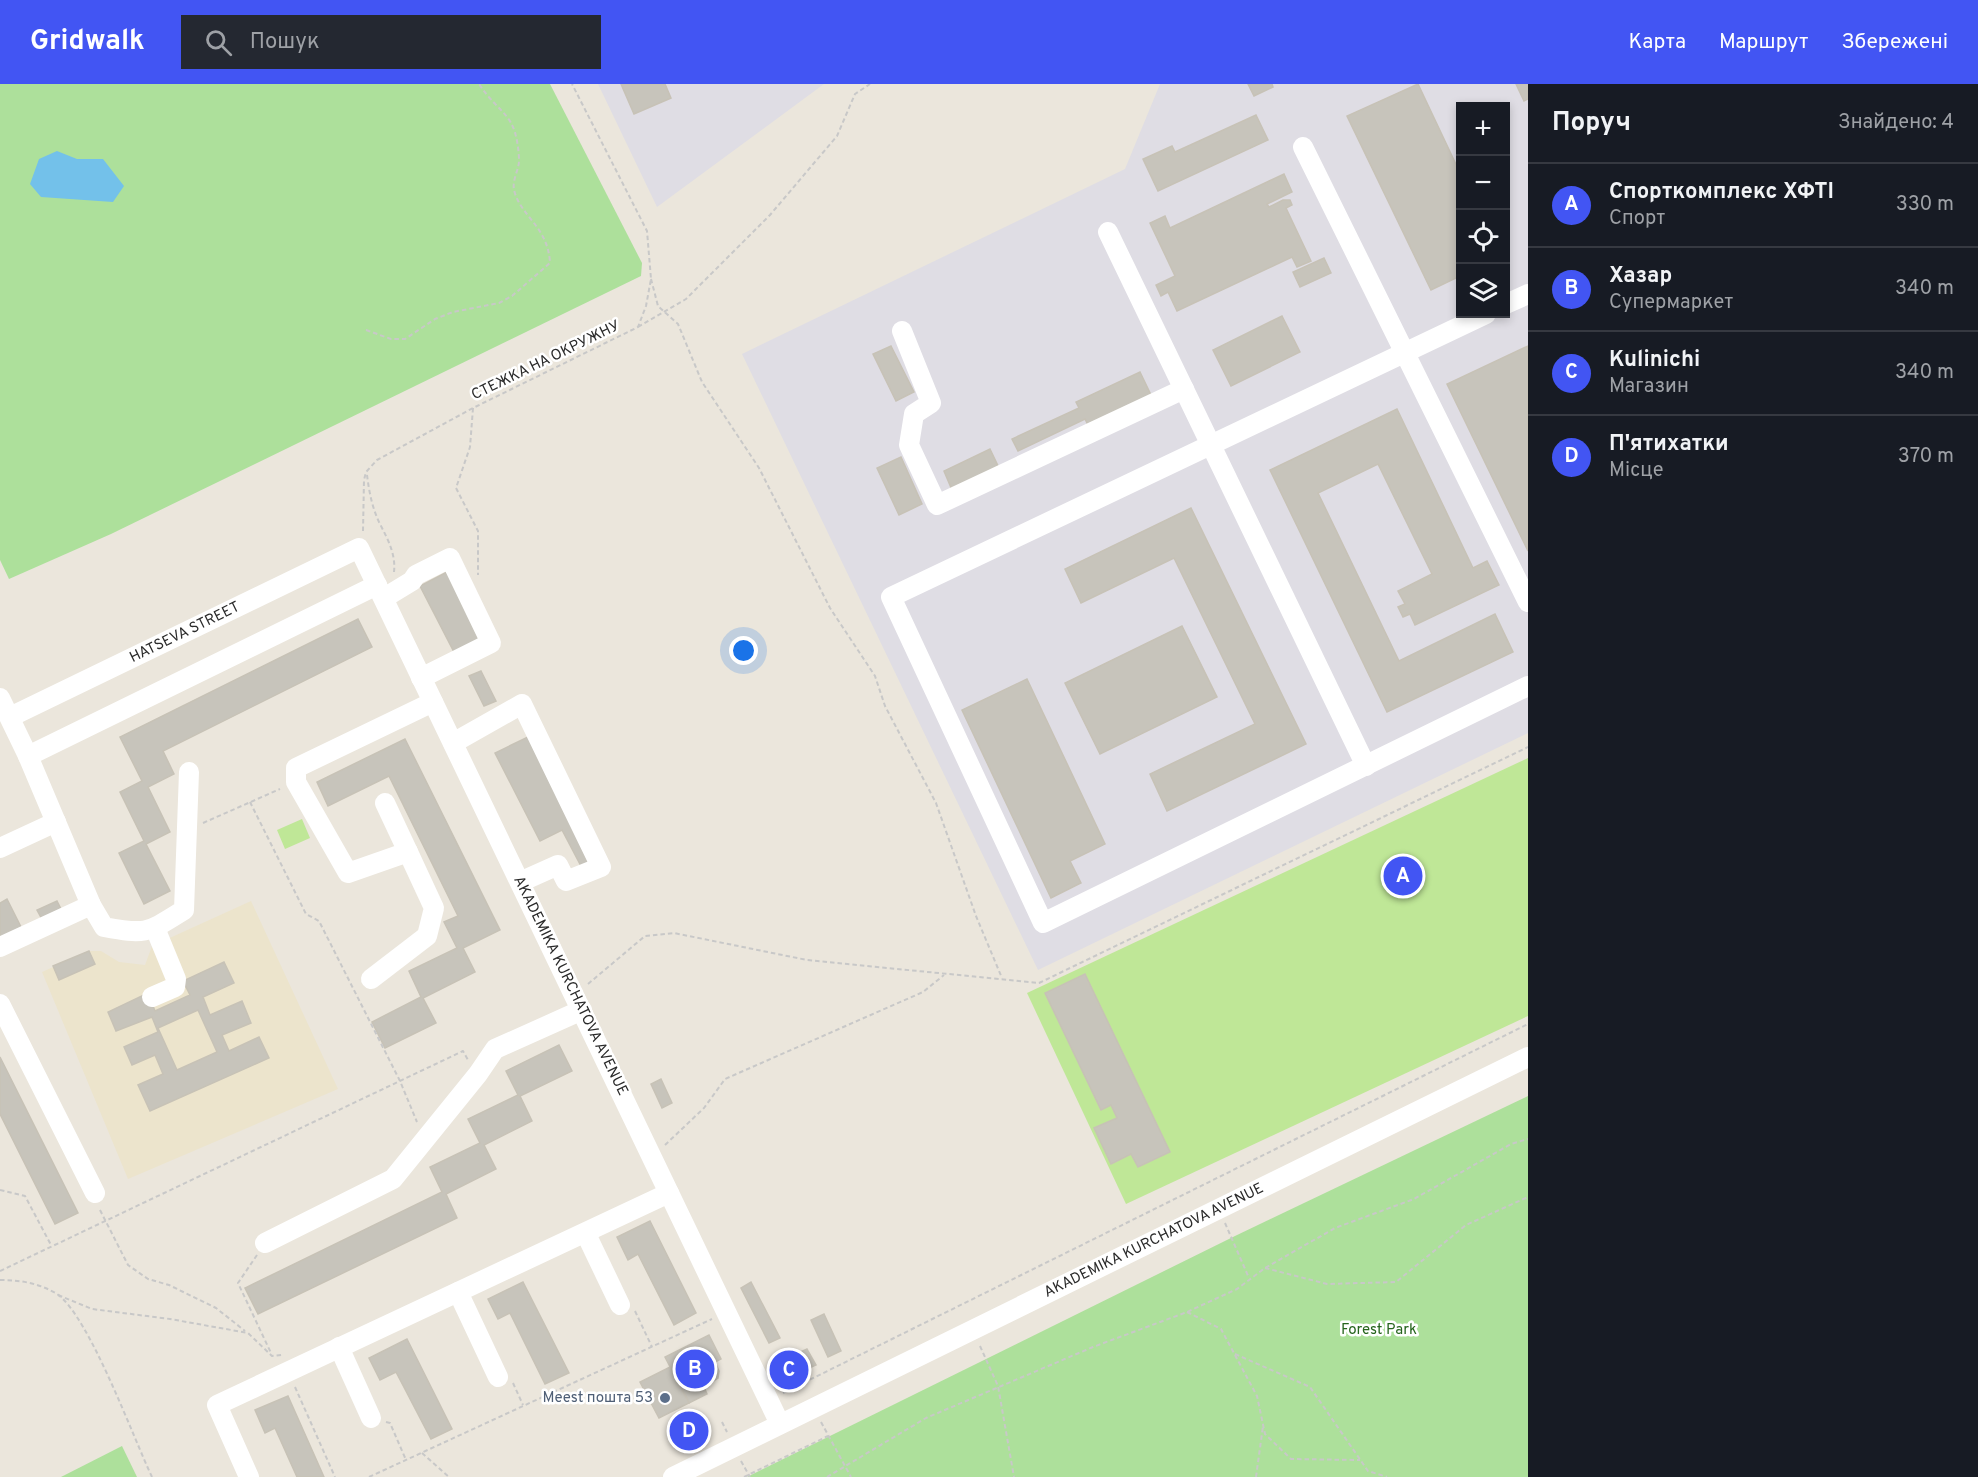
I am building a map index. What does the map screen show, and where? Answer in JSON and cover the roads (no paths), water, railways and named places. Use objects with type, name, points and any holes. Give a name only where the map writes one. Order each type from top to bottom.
[{"type":"street","points":[[1303,147],[1528,602]]},
{"type":"street","points":[[1108,232],[1366,766]]},
{"type":"street","points":[[1510,302],[1528,294]]},
{"type":"street","points":[[1478,318],[891,597],[1043,923],[1528,686]]},
{"type":"street","points":[[902,331],[932,404],[914,414],[909,445],[937,505],[1184,389]]},
{"type":"street","name":"AKADEMIKA KURCHATOVA AVENUE","points":[[359,548],[780,1424]]},
{"type":"street","name":"HATSEVA STREET","points":[[10,717],[359,548]]},
{"type":"street","points":[[28,756],[380,591],[412,581],[416,575],[450,558],[491,643],[421,678]]},
{"type":"street","points":[[0,698],[28,756],[91,905],[104,927],[137,933],[155,928],[184,910],[189,772]]},
{"type":"street","points":[[408,852],[348,873],[296,782],[297,768],[433,702]]},
{"type":"street","points":[[453,743],[522,704],[601,867],[566,881],[558,865],[520,882]]},
{"type":"street","points":[[371,979],[427,936],[434,908],[385,803]]},
{"type":"street","points":[[0,848],[56,822]]},
{"type":"street","points":[[0,947],[91,905]]},
{"type":"street","points":[[152,998],[175,987],[176,979],[155,928]]},
{"type":"street","points":[[0,1004],[95,1193]]},
{"type":"street","points":[[265,1243],[393,1179],[478,1074],[495,1049],[582,1010]]},
{"type":"street","name":"AKADEMIKA KURCHATOVA AVENUE","points":[[673,1477],[1528,1057]]},
{"type":"street","points":[[249,1477],[217,1405],[586,1234],[669,1193]]},
{"type":"street","points":[[586,1234],[620,1305]]},
{"type":"street","points":[[458,1292],[498,1377]]},
{"type":"street","points":[[339,1347],[371,1419]]},
{"type":"water","points":[[57,151],[77,159],[103,159],[124,186],[113,202],[41,197],[30,184],[39,159]]},
{"type":"place","name":"Спорткомплекс ХФТІ","points":[[1403,876]]},
{"type":"place","name":"Хазар","points":[[695,1369]]},
{"type":"place","name":"Kulinichi","points":[[789,1370]]},
{"type":"place","name":"Meest пошта 53","points":[[665,1398]]},
{"type":"place","name":"П'ятихатки","points":[[689,1431]]},
{"type":"park label","name":"Forest Park","points":[[1379,1330]]}]
